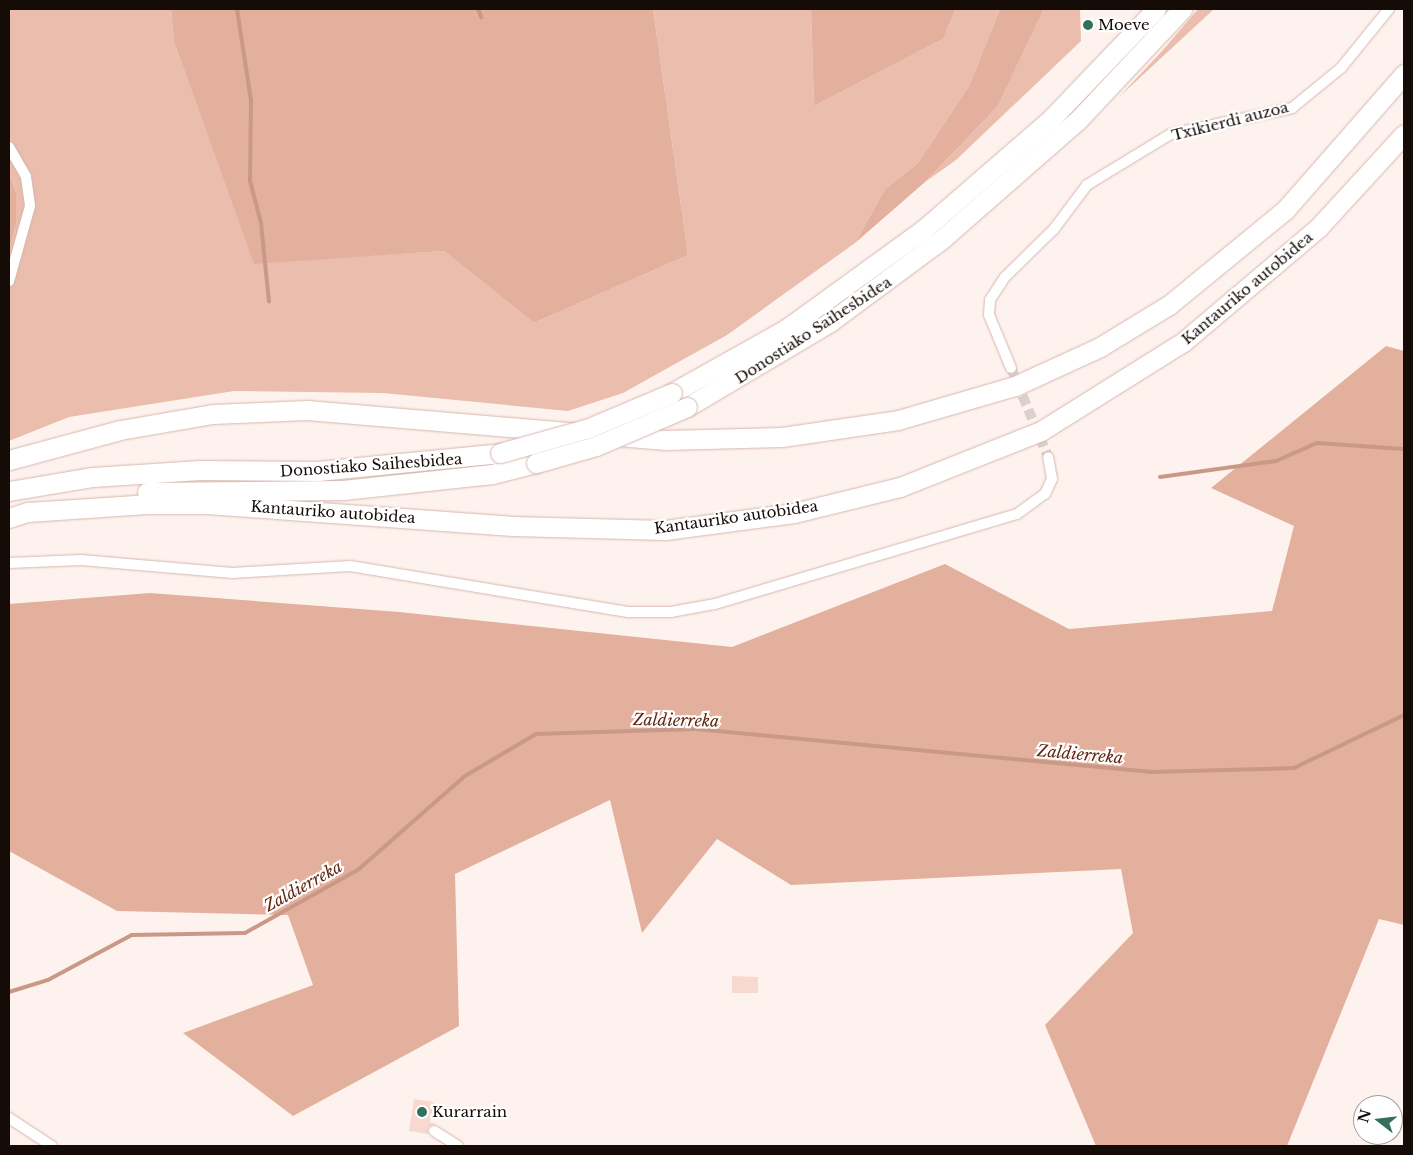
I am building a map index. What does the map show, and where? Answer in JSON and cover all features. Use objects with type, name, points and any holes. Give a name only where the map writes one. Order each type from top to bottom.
[{"type":"highway","name":"Donostiako Saihesbidea","points":[[9,492],[93,477],[200,470],[318,471],[500,453],[589,428],[672,393],[786,329],[924,229],[1050,120],[1156,9]]},
{"type":"highway","name":"Donostiako Saihesbidea","points":[[28,512],[150,491],[343,490],[492,474],[596,446],[687,407],[823,327],[942,239],[1077,121],[1182,9]]},
{"type":"highway","points":[[9,460],[120,430],[213,414],[307,410],[666,440],[782,437],[898,420],[1015,386],[1100,347],[1210,275],[1285,210],[1404,74]]},
{"type":"highway","name":"Kantauriko autobidea","points":[[9,518],[28,512],[216,504],[513,526],[665,530],[794,513],[900,487],[1042,431],[1176,347],[1318,228],[1404,134]]},
{"type":"street","name":"Txikierdi auzoa","points":[[1011,368],[989,315],[990,300],[1005,277],[1054,229],[1086,185],[1171,134],[1292,108],[1341,68],[1389,9]]},
{"type":"street","points":[[9,147],[26,177],[30,206],[9,281]]},
{"type":"street","points":[[9,563],[81,560],[232,573],[350,566],[629,612],[670,612],[715,604],[1017,514],[1045,494],[1052,479],[1048,457]]},
{"type":"street","points":[[9,1118],[52,1146]]},
{"type":"street","points":[[434,1131],[458,1146]]},
{"type":"shaded area","points":[[9,9],[171,9],[174,42],[254,263],[444,251],[534,323],[688,255],[653,9],[811,9],[814,106],[943,39],[956,9],[1000,9],[969,86],[918,163],[885,189],[855,243],[727,335],[623,393],[568,411],[383,393],[234,391],[69,417],[9,441],[9,250],[16,225],[16,192],[9,174]]},
{"type":"shaded area","points":[[171,9],[653,9],[688,255],[534,323],[444,251],[254,264],[174,42]]},
{"type":"shaded area","points":[[811,9],[956,9],[943,39],[814,106]]},
{"type":"shaded area","points":[[1000,9],[1044,9],[998,106],[925,182],[855,243],[885,189],[918,163],[969,86]]},
{"type":"shaded area","points":[[1044,9],[1080,9],[1081,41],[956,160],[925,182],[998,106]]},
{"type":"shaded area","points":[[1198,9],[1214,9],[1119,97],[1163,50]]},
{"type":"shaded area","points":[[9,174],[16,192],[16,225],[9,250]]},
{"type":"shaded area","points":[[1386,346],[1404,351],[1404,925],[1379,919],[1287,1146],[1096,1146],[1045,1025],[1133,933],[1121,869],[791,885],[717,839],[642,933],[610,800],[455,874],[459,1026],[293,1116],[183,1033],[313,985],[288,915],[117,911],[9,851],[9,604],[150,593],[399,612],[732,647],[945,564],[1069,629],[1272,611],[1294,526],[1211,488]]},
{"type":"building","points":[[732,976],[758,977],[758,993],[732,993]]},
{"type":"building","name":"Kurarrain","points":[[414,1099],[434,1102],[430,1122],[436,1124],[428,1127],[428,1134],[409,1131]]},
{"type":"waterway","points":[[237,9],[251,100],[250,181],[261,223],[269,302]]},
{"type":"waterway","points":[[478,9],[481,17]]},
{"type":"waterway","points":[[1160,477],[1276,461],[1317,443],[1404,449]]},
{"type":"waterway","name":"Zaldierreka","points":[[9,992],[48,980],[132,935],[245,933],[359,869],[465,776],[536,734],[696,729],[1152,772],[1294,768],[1404,715]]},
{"type":"tunnel","points":[[1011,368],[1048,457]]},
{"type":"place","name":"Moeve","points":[[1088,25]]},
{"type":"place","name":"Kurarrain","points":[[422,1112]]}]
